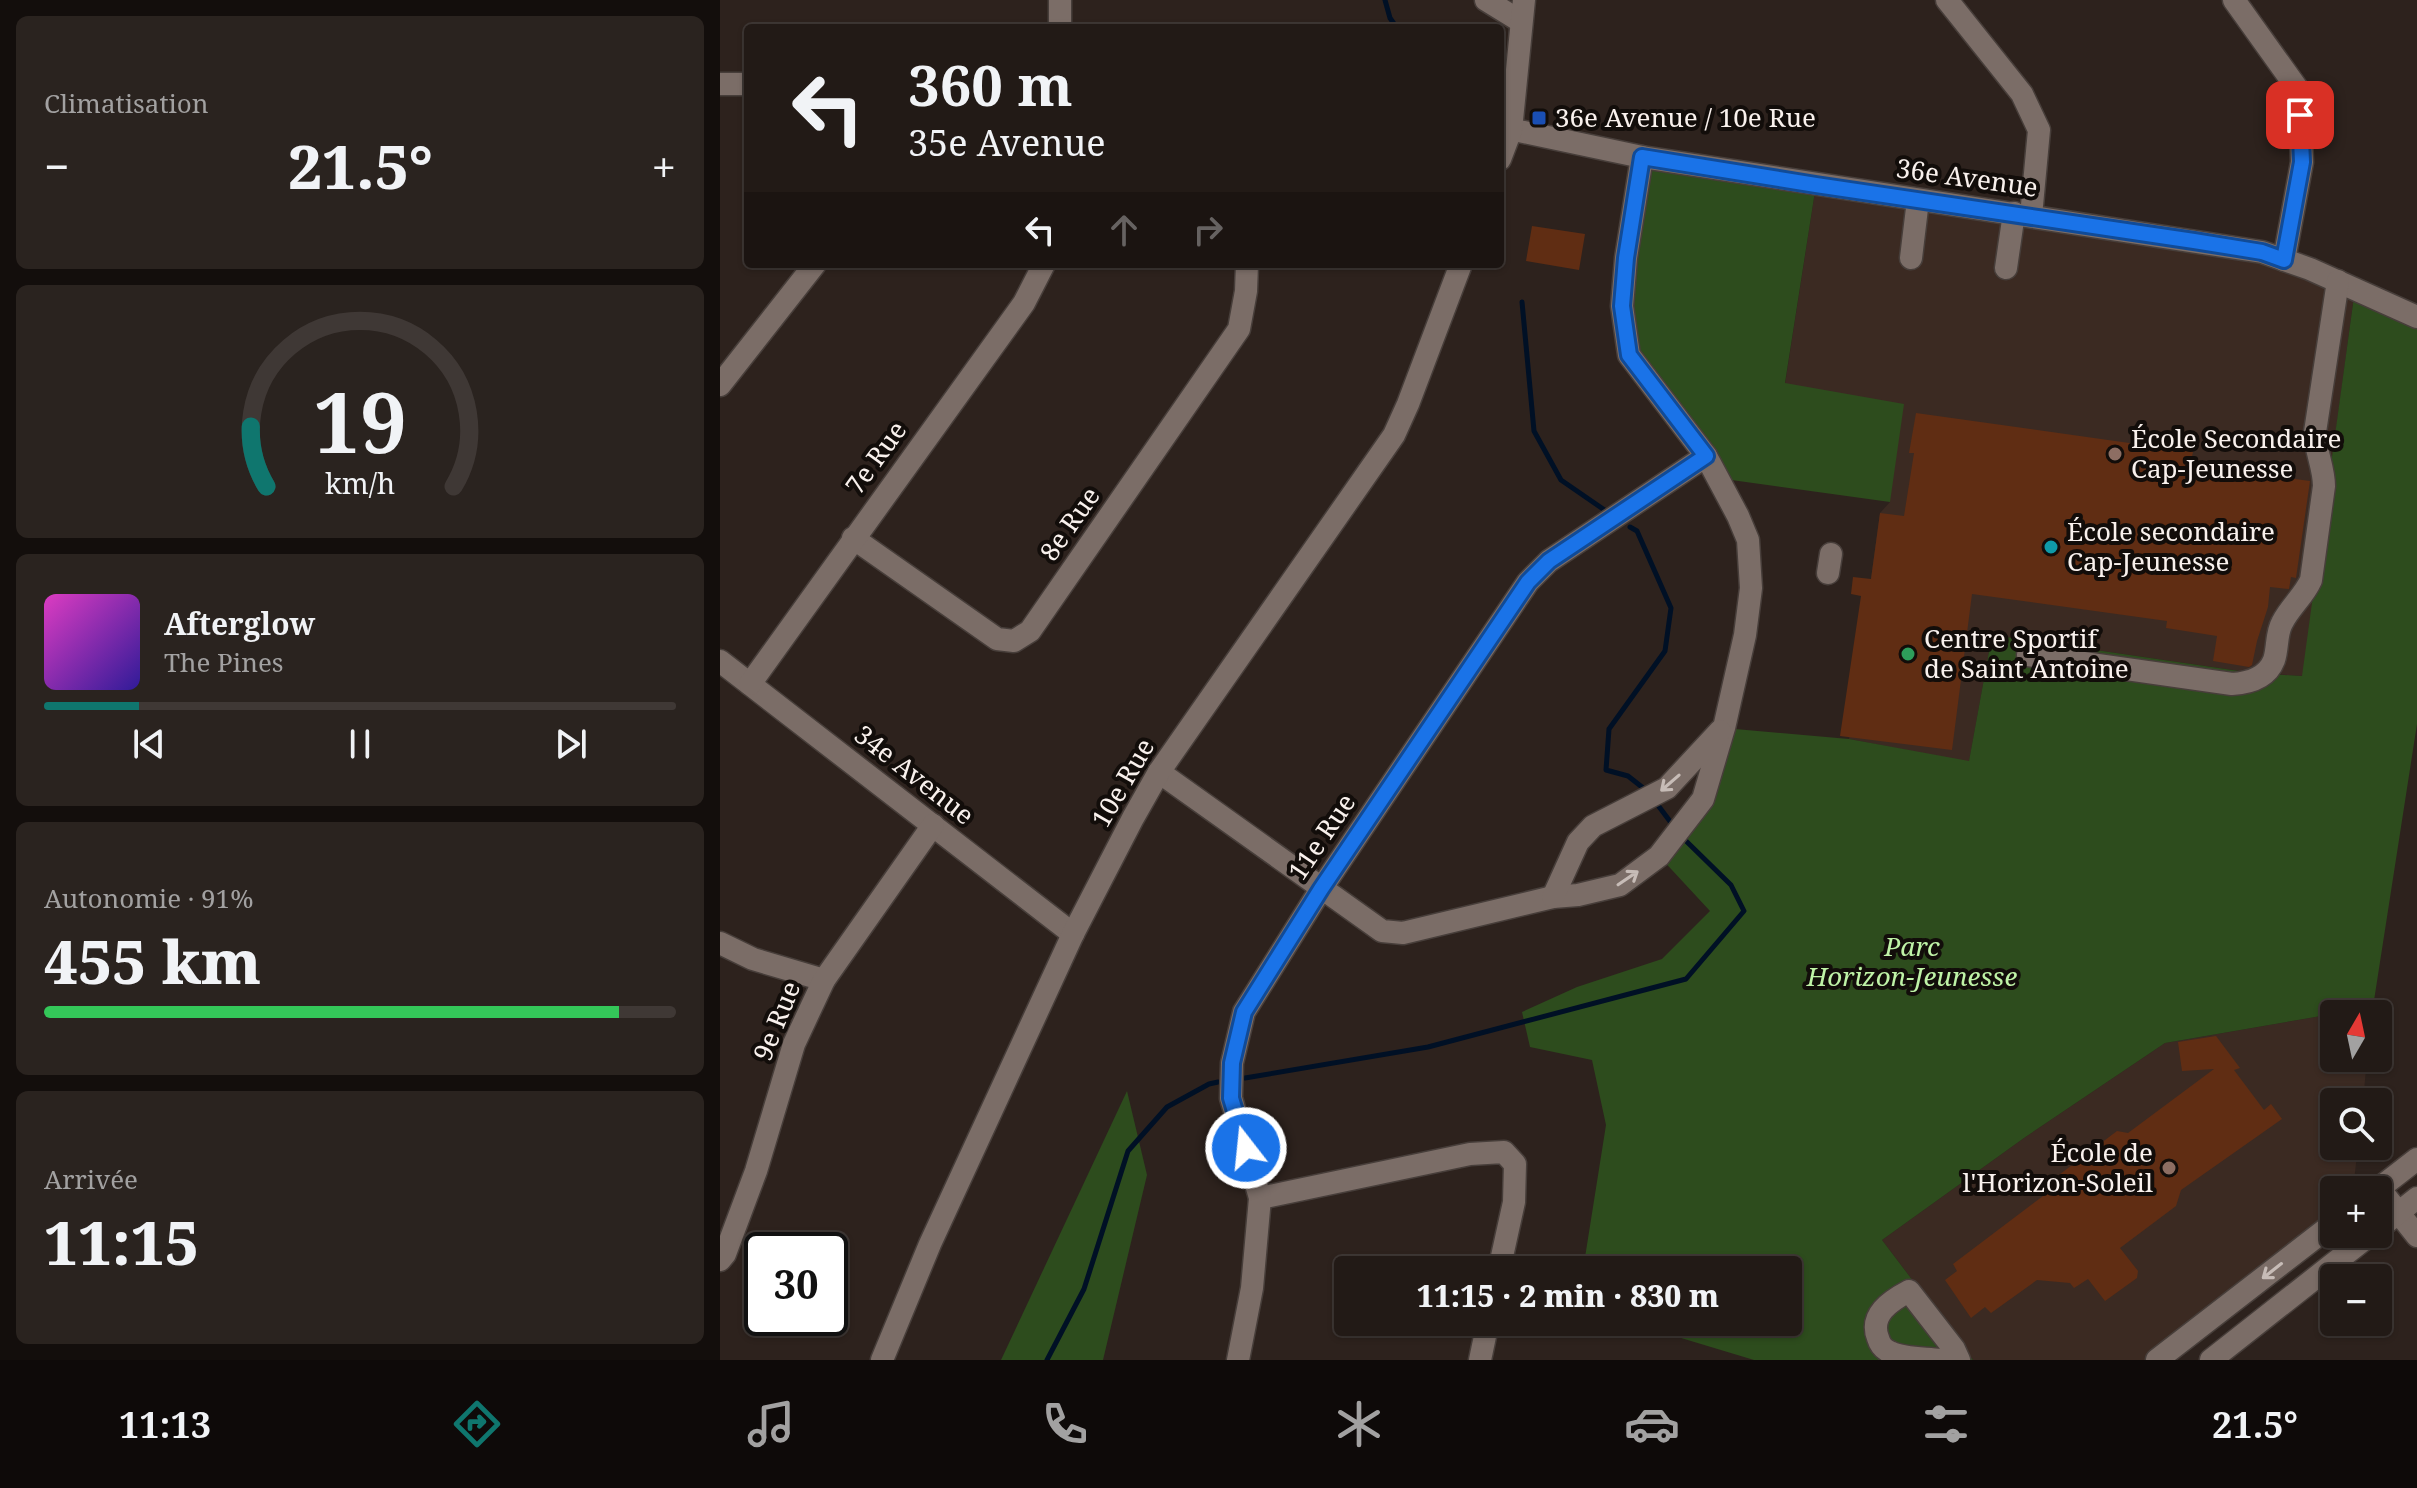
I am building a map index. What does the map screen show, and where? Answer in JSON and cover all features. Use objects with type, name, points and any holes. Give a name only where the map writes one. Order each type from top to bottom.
[{"type":"street","points":[[1060,0],[1060,24]]},
{"type":"street","points":[[1486,0],[1522,10],[1506,128]]},
{"type":"street","points":[[1947,0],[2022,94],[2039,130],[2022,214],[2006,268]]},
{"type":"street","points":[[2234,0],[2299,91],[2302,162],[2284,260]]},
{"type":"street","points":[[720,84],[744,84]]},
{"type":"street","name":"36e Avenue","points":[[1506,128],[1642,157],[2262,252],[2338,281],[2417,317]]},
{"type":"street","points":[[1159,772],[1382,931],[1403,933],[1553,897],[1578,895],[1620,885],[1659,856],[1703,799],[1724,728],[1745,635],[1751,557],[1738,516],[1706,456],[1629,355],[1622,306],[1626,258],[1642,157]]},
{"type":"street","points":[[1911,258],[1918,200]]},
{"type":"street","points":[[720,385],[812,268]]},
{"type":"street","name":"7e Rue","points":[[750,684],[1024,303],[1042,268]]},
{"type":"street","name":"8e Rue","points":[[853,538],[997,639],[1014,641],[1030,631],[1239,329],[1247,268]]},
{"type":"street","name":"10e Rue","points":[[882,1360],[930,1244],[1073,934],[1133,818],[1159,772],[1394,435],[1459,268]]},
{"type":"street","points":[[2028,655],[2232,684],[2250,683],[2266,672],[2273,661],[2282,623],[2311,580],[2324,486],[2315,432],[2338,281]]},
{"type":"street","name":"11e Rue","points":[[1238,1360],[1252,1288],[1260,1198],[1231,1098],[1232,1063],[1244,1012],[1321,889],[1528,582],[1549,561],[1706,456]]},
{"type":"street","name":"34e Avenue","points":[[720,661],[1073,934]]},
{"type":"street","points":[[1553,897],[1578,842],[1593,826],[1667,788],[1724,728]]},
{"type":"street","name":"9e Rue","points":[[720,1260],[756,1171],[794,1044],[824,980],[933,825]]},
{"type":"street","points":[[720,943],[753,959],[824,980]]},
{"type":"street","points":[[1260,1198],[1470,1154],[1504,1152],[1515,1164],[1514,1202],[1502,1256]]},
{"type":"street","points":[[2392,1178],[2417,1159]]},
{"type":"street","points":[[2392,1217],[2417,1198]]},
{"type":"street","points":[[2392,1207],[2417,1236]]},
{"type":"street","points":[[2170,1356],[2320,1234]]},
{"type":"street","points":[[2211,1360],[2353,1248]]},
{"type":"street","points":[[1940,1360],[1891,1353],[1880,1346],[1875,1331],[1878,1315],[1909,1291],[1954,1349],[1959,1360]]},
{"type":"street","points":[[1480,1360],[1485,1336]]},
{"type":"shaded area","name":"École Secondaire Cap-Jeunesse","points":[[1816,185],[2194,241],[2355,289],[2303,676],[2253,673],[1992,635],[1969,762],[1849,739],[1880,513],[1890,502],[1785,384]]},
{"type":"shaded area","name":"École de l'Horizon-Soleil","points":[[2320,1016],[2320,1072],[2366,1072],[2364,1088],[2320,1088],[2320,1160],[2356,1160],[2355,1176],[2320,1176],[2320,1234],[2153,1360],[1973,1360],[1882,1240],[2024,1138],[2165,1043]]},
{"type":"green space","points":[[1642,157],[1816,185],[1785,383],[1904,404],[1890,502],[1717,478],[1629,355]]},
{"type":"green space","name":"Parc Horizon-Jeunesse","points":[[2355,289],[2417,317],[2417,724],[2374,1000],[2320,1000],[2320,1016],[2165,1043],[2024,1138],[1882,1240],[1973,1360],[1754,1360],[1674,1336],[1802,1336],[1802,1256],[1585,1256],[1606,1125],[1592,1060],[1530,1047],[1522,1012],[1577,987],[1662,959],[1710,911],[1659,856],[1703,799],[1724,728],[1849,739],[1969,761],[1992,635],[2253,673],[2302,676]]},
{"type":"green space","points":[[1127,1091],[1147,1175],[1103,1360],[1001,1360]]},
{"type":"building","points":[[1532,226],[1585,234],[1579,270],[1526,261]]},
{"type":"building","name":"École secondaire Cap-Jeunesse","points":[[1916,413],[2193,452],[2191,461],[2310,481],[2296,578],[2291,577],[2289,589],[2270,587],[2268,607],[2252,665],[2213,661],[2217,636],[2166,628],[2167,621],[1972,594],[1952,750],[1840,736],[1861,596],[1851,594],[1853,577],[1871,579],[1880,513],[1904,516],[1914,453],[1909,453]]},
{"type":"building","points":[[2216,1036],[2240,1068],[2234,1070],[2264,1110],[2271,1104],[2282,1119],[2181,1190],[2176,1206],[2120,1248],[2138,1271],[2137,1278],[2105,1301],[2088,1279],[2074,1288],[2070,1283],[2037,1280],[1991,1313],[1985,1307],[1971,1318],[1945,1280],[1957,1271],[1953,1264],[2051,1190],[2047,1184],[2117,1131],[2128,1133],[2214,1069],[2182,1071],[2178,1042]]},
{"type":"waterway","points":[[1385,0],[1394,24]]},
{"type":"waterway","points":[[1522,302],[1534,431],[1561,480],[1606,511]]},
{"type":"waterway","points":[[1630,527],[1637,531],[1671,608],[1665,651],[1609,729],[1606,770],[1628,776],[1647,791]]},
{"type":"waterway","points":[[1657,804],[1672,824]]},
{"type":"waterway","points":[[1245,1078],[1428,1047],[1686,979],[1744,911],[1731,885],[1684,839]]},
{"type":"waterway","points":[[1047,1360],[1084,1289],[1128,1151],[1167,1107],[1218,1082]]},
{"type":"place","name":"36e Avenue / 10e Rue","points":[[1539,118]]},
{"type":"place","name":"École Secondaire Cap-Jeunesse","points":[[2115,454]]},
{"type":"place","name":"École secondaire Cap-Jeunesse","points":[[2051,547]]},
{"type":"place","name":"Centre Sportif de Saint Antoine","points":[[1908,654]]},
{"type":"place","name":"École de l'Horizon-Soleil","points":[[2169,1168]]},
{"type":"route","points":[[1246,1148],[1231,1098],[1232,1063],[1244,1012],[1321,889],[1528,582],[1549,561],[1706,456],[1629,355],[1622,306],[1626,258],[1642,157],[2194,241],[2262,252],[2284,260],[2302,162],[2300,115]]}]
